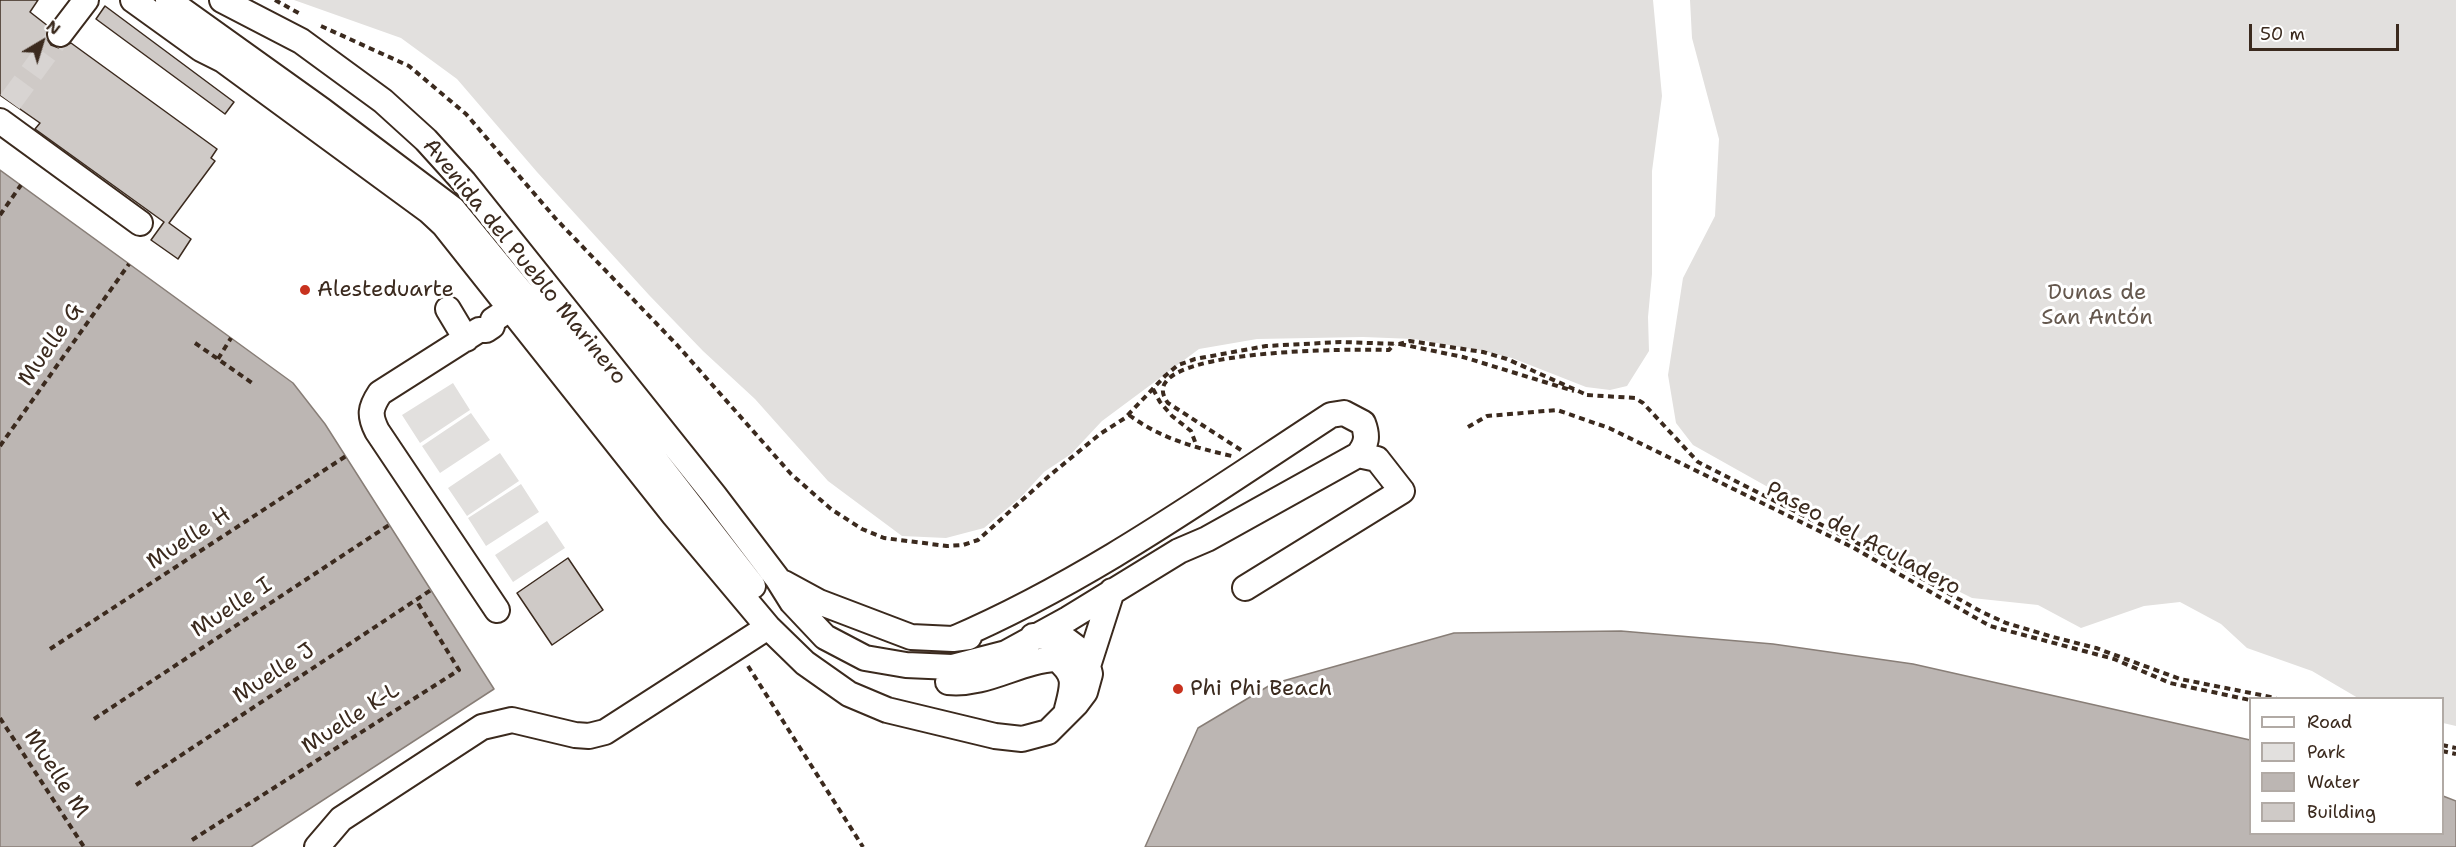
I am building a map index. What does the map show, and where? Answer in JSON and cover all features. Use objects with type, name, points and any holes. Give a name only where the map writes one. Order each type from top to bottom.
[{"type":"street","points":[[133,0],[201,49],[223,60],[429,211],[458,241],[487,324]]},
{"type":"street","points":[[150,0],[177,18],[195,19]]},
{"type":"street","points":[[168,0],[323,111],[453,209],[595,382],[752,590],[843,677]]},
{"type":"street","name":"Avenida del Pueblo Marinero","points":[[222,0],[301,41],[383,101],[426,140],[464,182],[714,495],[777,578],[792,602],[825,637],[849,651],[875,660],[899,673],[918,679],[955,683],[995,676],[1040,659],[1057,659],[1070,670],[1073,686],[1067,712]]},
{"type":"street","points":[[60,34],[76,5]]},
{"type":"street","points":[[3,113],[140,223]]},
{"type":"street","points":[[448,309],[487,324],[556,368],[768,627],[805,663],[849,693],[886,710],[995,736],[1022,739],[1048,732],[1085,692],[1090,674],[1088,666],[1112,591]]},
{"type":"street","points":[[496,610],[378,431],[370,413],[380,393],[487,324],[528,319],[572,374],[595,382]]},
{"type":"street","points":[[954,639],[1055,590],[1110,558],[1330,416],[1344,413],[1363,423],[1367,434],[1364,447],[1358,455],[1207,539],[1179,551],[1038,636]]},
{"type":"street","points":[[1245,588],[1402,491],[1377,459],[1358,455]]},
{"type":"street","name":"Avenida del Pueblo Marinero","points":[[777,578],[808,597],[911,637],[954,639],[1003,633],[1065,639],[1085,654],[1088,666]]},
{"type":"street","points":[[752,590],[768,627],[782,633],[816,660],[843,677],[920,718]]},
{"type":"street","points":[[317,847],[341,819],[482,727],[512,720],[575,735],[589,736],[605,732],[768,627]]},
{"type":"street","name":"Avenida del Pueblo Marinero","points":[[875,660],[952,667],[979,662],[1006,653],[1038,636]]},
{"type":"path","points":[[275,0],[330,32],[409,66],[458,107],[556,219],[678,346],[791,474],[831,509],[862,529],[884,538],[947,546],[963,545],[978,540],[1049,476],[1100,434],[1128,415],[1178,365],[1230,352],[1303,343],[1397,344],[1463,357],[1587,395],[1635,398],[1643,403],[1698,462],[1871,550],[1947,594],[2006,622],[2096,648],[2181,679],[2266,697]]},
{"type":"path","points":[[0,215],[21,185]]},
{"type":"path","name":"Muelle G","points":[[0,446],[129,264]]},
{"type":"path","points":[[218,358],[231,338]]},
{"type":"path","points":[[1259,462],[1168,404],[1162,391],[1168,380],[1174,374],[1187,369],[1240,356],[1282,351],[1389,350],[1397,344],[1410,341],[1483,352],[1508,359],[1587,395]]},
{"type":"path","points":[[195,343],[255,385]]},
{"type":"path","points":[[1153,389],[1172,416],[1191,431],[1198,448]]},
{"type":"path","name":"Paseo del Aculadero","points":[[1468,427],[1487,416],[1557,410],[1609,428],[1852,547],[1990,626],[2114,659],[2170,683],[2249,700]]},
{"type":"path","points":[[1128,415],[1145,427],[1184,445],[1259,462]]},
{"type":"path","name":"Muelle H","points":[[50,649],[346,456]]},
{"type":"path","name":"Muelle I","points":[[94,719],[389,525]]},
{"type":"path","name":"Muelle J","points":[[136,785],[430,590]]},
{"type":"path","name":"Muelle K-L","points":[[192,840],[459,670],[416,600]]},
{"type":"path","points":[[751,674],[863,847]]},
{"type":"path","name":"Muelle M","points":[[0,718],[84,847]]},
{"type":"green space","points":[[294,0],[1653,0],[1662,96],[1652,171],[1649,351],[1627,386],[1610,390],[1586,387],[1512,358],[1414,339],[1363,337],[1257,339],[1199,349],[1102,421],[1071,454],[1044,472],[1021,497],[984,528],[946,538],[902,536],[828,481],[755,399],[703,351],[649,295],[537,172],[457,79],[401,38]]},
{"type":"green space","name":"Dunas de San Antón","points":[[1690,0],[2456,0],[2456,726],[2444,723],[2444,697],[2356,697],[2312,671],[2247,648],[2221,624],[2180,602],[2144,606],[2081,628],[2038,605],[1972,598],[1914,569],[1693,445],[1676,423],[1668,375],[1683,278],[1715,216],[1719,139],[1692,38]]},
{"type":"green space","points":[[453,383],[470,410],[420,443],[402,415]]},
{"type":"green space","points":[[471,413],[490,440],[440,473],[422,446]]},
{"type":"green space","points":[[500,453],[519,481],[467,516],[448,488]]},
{"type":"green space","points":[[521,484],[539,512],[486,546],[468,518]]},
{"type":"green space","points":[[547,521],[565,548],[513,582],[495,555]]},
{"type":"water","points":[[0,170],[293,383],[325,424],[494,689],[251,847],[0,847]]},
{"type":"water","points":[[1621,631],[1773,644],[1913,664],[2249,740],[2249,835],[2444,835],[2444,796],[2456,801],[2456,847],[1145,847],[1198,728],[1272,684],[1454,633]]},
{"type":"building","points":[[0,0],[38,0],[30,12],[48,26],[47,39],[51,45],[59,48],[71,43],[217,149],[211,158],[215,161],[169,223],[191,239],[178,259],[151,240],[164,222],[35,129],[40,123],[0,95]]},
{"type":"building","points":[[105,6],[234,102],[225,114],[96,19]]},
{"type":"building","points":[[568,558],[603,610],[552,645],[517,593]]},
{"type":"tunnel","points":[[10,102],[60,34]]},
{"type":"place","name":"Alesteduarte","points":[[305,290]]},
{"type":"place","name":"Phi Phi Beach","points":[[1178,689]]}]
